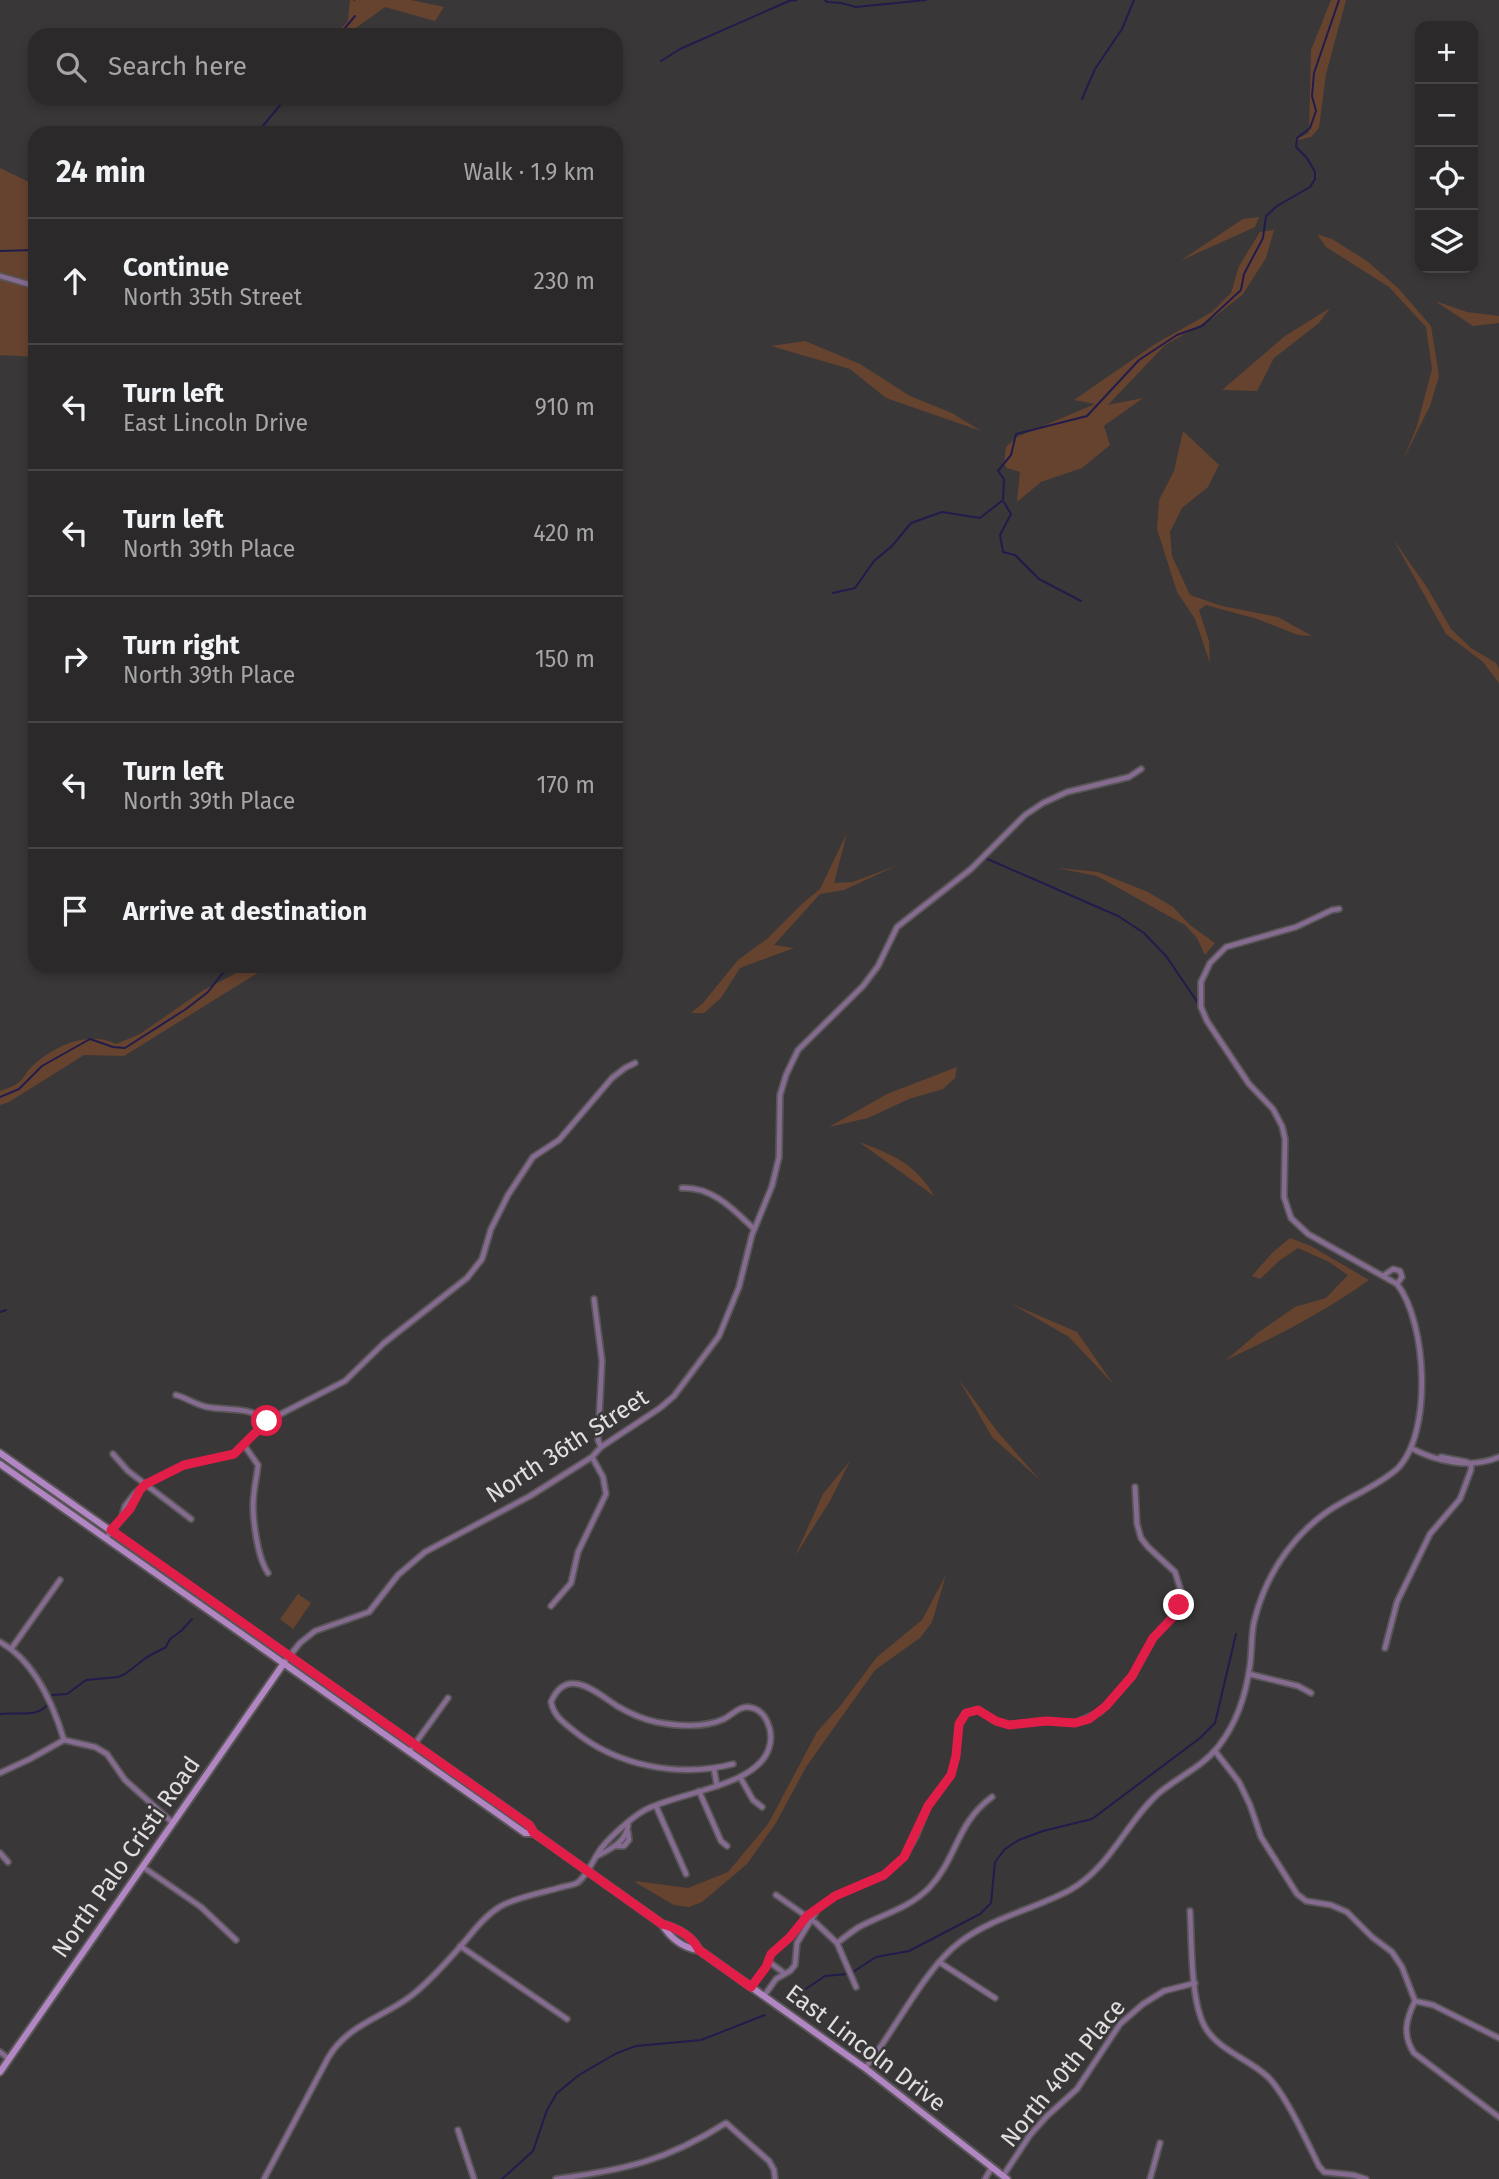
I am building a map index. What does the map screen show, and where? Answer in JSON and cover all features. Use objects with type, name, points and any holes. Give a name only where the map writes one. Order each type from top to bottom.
[{"type":"main road","name":"East Lincoln Drive","points":[[0,1452],[529,1825],[534,1833],[662,1924],[668,1934],[689,1949],[699,1950],[785,2011],[1005,2177]]},
{"type":"main road","name":"East Lincoln Drive","points":[[0,1464],[525,1833],[534,1833]]},
{"type":"main road","name":"North Palo Cristi Road","points":[[0,2072],[284,1663]]},
{"type":"street","points":[[0,276],[28,284]]},
{"type":"street","name":"North 36th Street","points":[[284,1663],[305,1638],[315,1631],[369,1612],[398,1575],[425,1552],[530,1496],[592,1457],[601,1447],[674,1396],[719,1336],[739,1287],[754,1229],[766,1205],[779,1157],[780,1095],[790,1065],[806,1041],[863,986],[878,966],[897,927],[971,869],[1009,830],[1043,803],[1086,786],[1129,777],[1141,769]]},
{"type":"street","points":[[864,2068],[939,1962],[958,1943],[973,1933],[1071,1889],[1087,1879],[1107,1858],[1148,1804],[1215,1751],[1231,1729],[1239,1710],[1249,1674],[1257,1612],[1270,1579],[1284,1554],[1326,1512],[1388,1476],[1401,1464],[1411,1448],[1418,1410],[1422,1353],[1408,1302],[1397,1284],[1308,1234],[1291,1218],[1284,1197],[1285,1139],[1282,1126],[1273,1109],[1249,1084],[1207,1021],[1201,1007],[1201,982],[1210,963],[1226,947],[1296,927],[1339,909]]},
{"type":"street","points":[[106,1538],[146,1484],[184,1465],[229,1457],[267,1421],[345,1381],[384,1343],[467,1278],[482,1259],[491,1229],[508,1195],[533,1157],[559,1140],[612,1078],[635,1063]]},
{"type":"street","points":[[682,1188],[690,1187],[722,1200],[754,1229]]},
{"type":"street","points":[[1383,1276],[1393,1269],[1400,1270],[1402,1277],[1397,1284]]},
{"type":"street","points":[[594,1299],[602,1362],[598,1440],[601,1447]]},
{"type":"street","points":[[176,1395],[210,1408],[259,1414],[267,1421]]},
{"type":"street","points":[[244,1445],[258,1465],[253,1494],[254,1512],[262,1563],[268,1573]]},
{"type":"street","points":[[1411,1448],[1436,1457],[1462,1460],[1471,1464],[1499,1457]]},
{"type":"street","points":[[113,1454],[128,1471],[191,1519]]},
{"type":"street","points":[[551,1605],[571,1583],[578,1552],[606,1494],[603,1477],[592,1457]]},
{"type":"street","points":[[1385,1648],[1397,1602],[1430,1534],[1460,1499],[1471,1464]]},
{"type":"street","points":[[751,1987],[771,1954],[819,1907],[835,1896],[884,1875],[904,1857],[928,1806],[951,1775],[959,1724],[966,1713],[978,1710],[1003,1724],[1013,1726],[1046,1721],[1084,1721],[1100,1712],[1132,1676],[1153,1638],[1176,1613],[1181,1591],[1175,1572],[1141,1538],[1137,1524],[1135,1487]]},
{"type":"street","points":[[11,1649],[60,1580]]},
{"type":"street","points":[[0,1642],[27,1664],[57,1717],[64,1740]]},
{"type":"street","points":[[1249,1674],[1298,1686],[1311,1693]]},
{"type":"street","points":[[264,2179],[336,2043],[358,2026],[410,1997],[435,1974],[489,1914],[513,1900],[577,1883],[617,1832],[645,1810],[740,1777],[763,1760],[771,1745],[770,1726],[754,1709],[743,1708],[715,1722],[671,1724],[639,1717],[616,1705],[592,1687],[577,1684],[559,1691],[551,1702],[557,1716],[577,1734],[609,1753],[642,1764],[683,1770],[713,1769],[733,1764]]},
{"type":"street","points":[[409,1752],[448,1698]]},
{"type":"street","points":[[0,1773],[64,1740],[95,1747],[107,1754],[125,1780],[174,1824]]},
{"type":"street","points":[[1215,1751],[1239,1782],[1261,1837],[1297,1894],[1306,1901],[1331,1905],[1347,1912],[1392,1952],[1402,1966],[1415,2001]]},
{"type":"street","points":[[713,1769],[717,1786]]},
{"type":"street","points":[[740,1777],[753,1800],[762,1807]]},
{"type":"street","points":[[699,1791],[721,1841],[727,1846]]},
{"type":"street","points":[[837,1943],[860,1927],[897,1912],[918,1898],[938,1877],[970,1817],[992,1797]]},
{"type":"street","points":[[656,1806],[686,1874]]},
{"type":"street","points":[[595,1859],[614,1846],[624,1846],[629,1840],[628,1824]]},
{"type":"street","points":[[0,1853],[8,1862]]},
{"type":"street","points":[[143,1867],[201,1907],[236,1940]]},
{"type":"street","points":[[776,1895],[809,1918],[837,1943],[856,1987]]},
{"type":"street","points":[[1190,1911],[1195,1983],[1200,2017],[1206,2029],[1214,2039],[1270,2080],[1324,2172],[1366,2179]]},
{"type":"street","points":[[764,1996],[776,1979],[795,1965],[797,1943],[809,1918]]},
{"type":"street","points":[[460,1946],[567,2019]]},
{"type":"street","points":[[768,1961],[784,1973]]},
{"type":"street","points":[[939,1962],[995,1998]]},
{"type":"street","name":"North 40th Place","points":[[1005,2177],[1030,2135],[1077,2089],[1120,2024],[1143,2004],[1164,1991],[1195,1983]]},
{"type":"street","points":[[1415,2001],[1433,2005],[1499,2038]]},
{"type":"street","points":[[1415,2001],[1408,2013],[1405,2032],[1415,2053],[1499,2118]]},
{"type":"street","points":[[0,2052],[9,2059]]},
{"type":"street","points":[[556,2179],[646,2163],[699,2140],[726,2123],[769,2161],[775,2179]]},
{"type":"street","points":[[458,2130],[474,2179]]},
{"type":"street","points":[[1150,2179],[1160,2143]]},
{"type":"street","name":"North 40th Place","points":[[985,2179],[992,2167]]},
{"type":"shaded area","points":[[350,0],[411,0],[444,7],[435,21],[385,7],[356,28],[342,28],[348,21]]},
{"type":"shaded area","points":[[1331,0],[1346,0],[1326,74],[1319,128],[1311,137],[1293,141],[1309,133],[1311,50]]},
{"type":"shaded area","points":[[0,168],[28,182],[28,357],[0,355]]},
{"type":"shaded area","points":[[1259,217],[1255,227],[1180,261],[1243,219]]},
{"type":"shaded area","points":[[1274,230],[1266,258],[1243,294],[1213,318],[1165,345],[1108,405],[1143,398],[1104,426],[1110,445],[1082,468],[1041,482],[1017,502],[1020,472],[1007,468],[1004,464],[1006,447],[1017,437],[1095,404],[1074,400],[1155,344],[1212,312],[1231,293],[1239,266],[1260,232]]},
{"type":"shaded area","points":[[1317,234],[1332,239],[1367,261],[1398,288],[1431,326],[1439,376],[1430,406],[1403,460],[1417,426],[1432,369],[1426,327],[1389,287],[1326,247]]},
{"type":"shaded area","points":[[1435,301],[1467,312],[1499,316],[1499,323],[1473,326]]},
{"type":"shaded area","points":[[1330,308],[1319,323],[1274,358],[1257,391],[1222,390],[1285,336]]},
{"type":"shaded area","points":[[805,341],[860,364],[910,396],[952,413],[981,431],[886,398],[850,369],[771,346]]},
{"type":"shaded area","points":[[1183,431],[1219,465],[1208,487],[1182,508],[1170,532],[1172,556],[1190,595],[1222,606],[1278,617],[1312,636],[1298,635],[1257,619],[1206,605],[1199,610],[1209,641],[1210,663],[1195,619],[1177,592],[1157,529],[1159,500],[1174,471]]},
{"type":"shaded area","points":[[1393,539],[1428,589],[1451,629],[1471,648],[1496,663],[1499,683],[1483,662],[1446,634]]},
{"type":"shaded area","points":[[847,833],[834,883],[853,882],[898,865],[844,890],[820,894],[774,945],[794,948],[740,968],[721,998],[704,1013],[691,1013],[703,1003],[738,960],[768,938],[820,889]]},
{"type":"shaded area","points":[[1057,868],[1098,872],[1148,892],[1173,907],[1190,925],[1215,943],[1205,955],[1197,938],[1185,925],[1097,876]]},
{"type":"shaded area","points":[[237,973],[258,973],[124,1056],[84,1055],[0,1105],[0,1091],[20,1082],[32,1066],[55,1049],[85,1039],[106,1040],[116,1044],[140,1034],[202,991]]},
{"type":"shaded area","points":[[957,1067],[955,1078],[943,1089],[909,1099],[868,1118],[829,1127],[887,1094]]},
{"type":"shaded area","points":[[859,1142],[882,1151],[911,1168],[934,1196]]},
{"type":"shaded area","points":[[1290,1238],[1311,1246],[1369,1280],[1335,1303],[1226,1360],[1259,1332],[1295,1307],[1326,1298],[1348,1275],[1329,1262],[1298,1248],[1260,1279],[1252,1276],[1272,1253]]},
{"type":"shaded area","points":[[1012,1304],[1077,1332],[1114,1385],[1069,1337]]},
{"type":"shaded area","points":[[958,1378],[997,1431],[1040,1480],[992,1437]]},
{"type":"shaded area","points":[[850,1461],[830,1501],[795,1556],[823,1494]]},
{"type":"shaded area","points":[[946,1575],[932,1622],[920,1638],[875,1670],[806,1767],[776,1823],[747,1864],[702,1902],[689,1907],[674,1905],[635,1881],[688,1888],[728,1872],[768,1824],[817,1732],[877,1657],[922,1620]]},
{"type":"shaded area","points":[[298,1594],[311,1603],[293,1629],[280,1619]]},
{"type":"waterway","points":[[789,1],[797,0]]},
{"type":"waterway","points":[[825,0],[856,7],[926,0]]},
{"type":"waterway","points":[[1082,99],[1095,69],[1122,29],[1134,0]]},
{"type":"waterway","points":[[833,593],[855,588],[874,561],[892,546],[911,523],[942,512],[980,518],[1003,500],[1004,479],[998,471],[1011,455],[1016,434],[1087,416],[1139,360],[1177,335],[1202,326],[1241,290],[1244,274],[1263,238],[1266,216],[1277,206],[1310,187],[1315,179],[1315,172],[1307,158],[1296,147],[1297,138],[1310,128],[1316,111],[1312,96],[1314,73],[1339,0]]},
{"type":"waterway","points":[[661,61],[680,49],[789,1]]},
{"type":"waterway","points":[[345,28],[355,16]]},
{"type":"waterway","points":[[263,126],[280,105]]},
{"type":"waterway","points":[[0,251],[28,250]]},
{"type":"waterway","points":[[1004,502],[1011,514],[1000,535],[1003,552],[1015,555],[1039,579],[1081,601]]},
{"type":"waterway","points":[[983,857],[1118,916],[1144,933],[1166,956],[1198,1003]]},
{"type":"waterway","points":[[0,1097],[19,1089],[42,1066],[90,1039],[125,1048],[186,1009],[208,992],[224,973]]},
{"type":"waterway","points":[[0,1312],[6,1310]]},
{"type":"waterway","points":[[51,1698],[52,1695],[67,1694],[86,1680],[125,1674],[166,1647],[170,1639],[192,1619]]},
{"type":"waterway","points":[[853,1972],[876,1957],[909,1951],[980,1914],[991,1903],[995,1862],[1005,1849],[1019,1840],[1043,1831],[1092,1819],[1200,1738],[1215,1723],[1236,1634]]},
{"type":"waterway","points":[[0,1714],[34,1713],[45,1708],[48,1703]]},
{"type":"waterway","points":[[791,1999],[825,1976],[848,1974]]},
{"type":"waterway","points":[[502,2179],[533,2151],[547,2110],[557,2093],[579,2075],[617,2053],[636,2046],[701,2040],[765,2015]]},
{"type":"route","points":[[267,1421],[229,1457],[184,1465],[146,1484],[130,1509],[111,1530],[529,1825],[534,1833],[662,1924],[674,1928],[695,1942],[699,1950],[751,1987],[766,1967],[771,1954],[790,1937],[807,1916],[835,1896],[884,1875],[904,1857],[928,1806],[951,1775],[959,1724],[966,1713],[978,1710],[996,1721],[1013,1726],[1037,1721],[1075,1723],[1089,1719],[1106,1706],[1132,1676],[1153,1638],[1173,1617],[1179,1605]]}]
